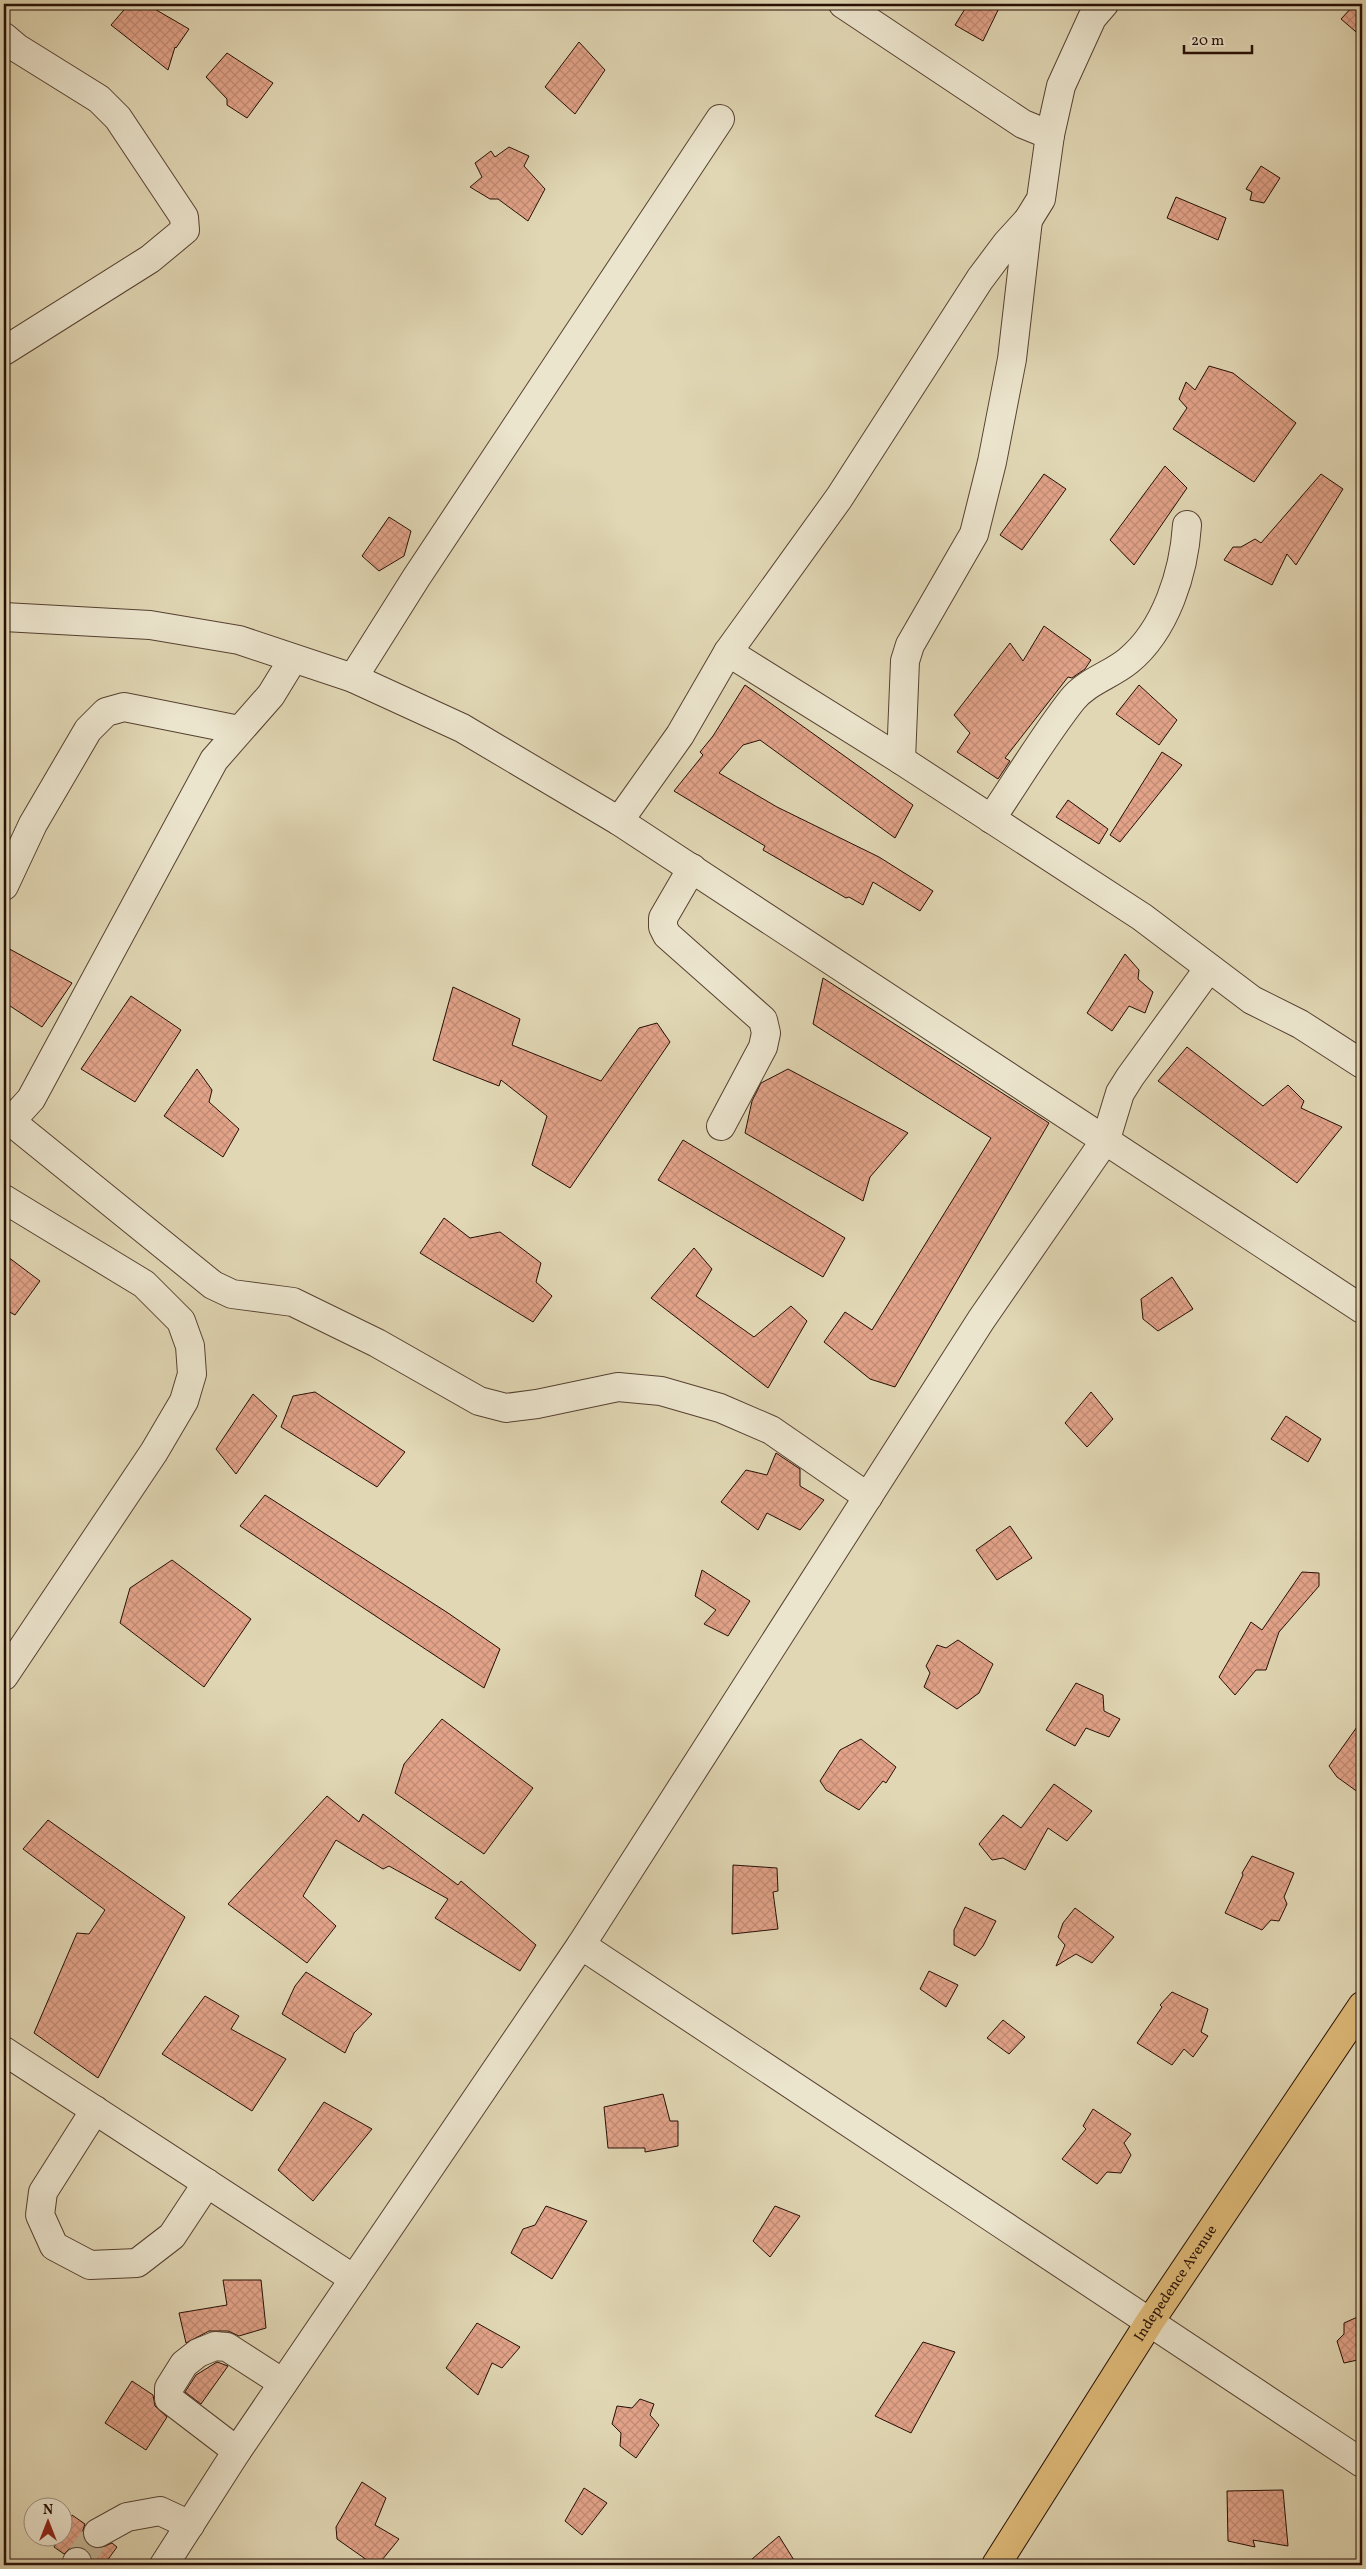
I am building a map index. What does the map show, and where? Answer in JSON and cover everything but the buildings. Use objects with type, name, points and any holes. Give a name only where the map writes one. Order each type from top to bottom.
[{"type":"main road","name":"Indepedence Avenue","points":[[996,2565],[1149,2323],[1362,2006]]},
{"type":"street","points":[[842,4],[1023,124],[1050,136]]},
{"type":"street","points":[[619,821],[680,735],[728,652],[839,498],[980,279],[1028,220],[1041,199],[1050,136],[1061,86],[1092,18],[1104,4]]},
{"type":"street","points":[[4,37],[17,48],[99,99],[118,118],[184,217],[186,223],[184,230],[178,238],[150,259],[4,351]]},
{"type":"street","points":[[353,678],[550,374],[720,119]]},
{"type":"street","points":[[901,760],[905,661],[910,645],[974,534],[992,462],[1012,359],[1028,220]]},
{"type":"street","points":[[991,819],[1073,698],[1128,661],[1157,626],[1174,590],[1186,546],[1187,525]]},
{"type":"street","points":[[4,618],[150,625],[239,640],[353,678],[462,728],[619,821],[692,868],[1106,1138],[1362,1310]]},
{"type":"street","points":[[728,652],[901,760],[1142,917],[1252,1000],[1300,1024],[1362,1064]]},
{"type":"street","points":[[293,659],[271,695],[214,760],[31,1099],[8,1119],[206,1279],[226,1291],[293,1302],[377,1343],[478,1401],[506,1408],[537,1404],[618,1386],[661,1391],[720,1408],[771,1430],[868,1497]]},
{"type":"street","points":[[4,886],[33,824],[88,730],[106,712],[124,707],[239,730]]},
{"type":"street","points":[[692,868],[663,918],[663,927],[667,935],[763,1020],[766,1033],[763,1047],[721,1126]]},
{"type":"street","points":[[164,2565],[237,2451],[581,1945],[981,1320],[1106,1138],[1120,1093],[1125,1085],[1209,968]]},
{"type":"street","points":[[4,1199],[144,1284],[181,1321],[190,1346],[192,1374],[184,1401],[154,1452],[4,1676]]},
{"type":"street","points":[[581,1945],[1362,2463]]},
{"type":"street","points":[[4,2050],[354,2279]]},
{"type":"street","points":[[95,2110],[43,2192],[40,2215],[54,2246],[90,2265],[137,2263],[172,2236],[207,2183]]},
{"type":"street","points":[[237,2451],[169,2399],[169,2388],[184,2364],[210,2347],[227,2347],[283,2383]]},
{"type":"street","points":[[98,2533],[127,2517],[160,2511],[190,2526]]},
{"type":"tunnel","points":[[77,2562],[98,2533]]}]
